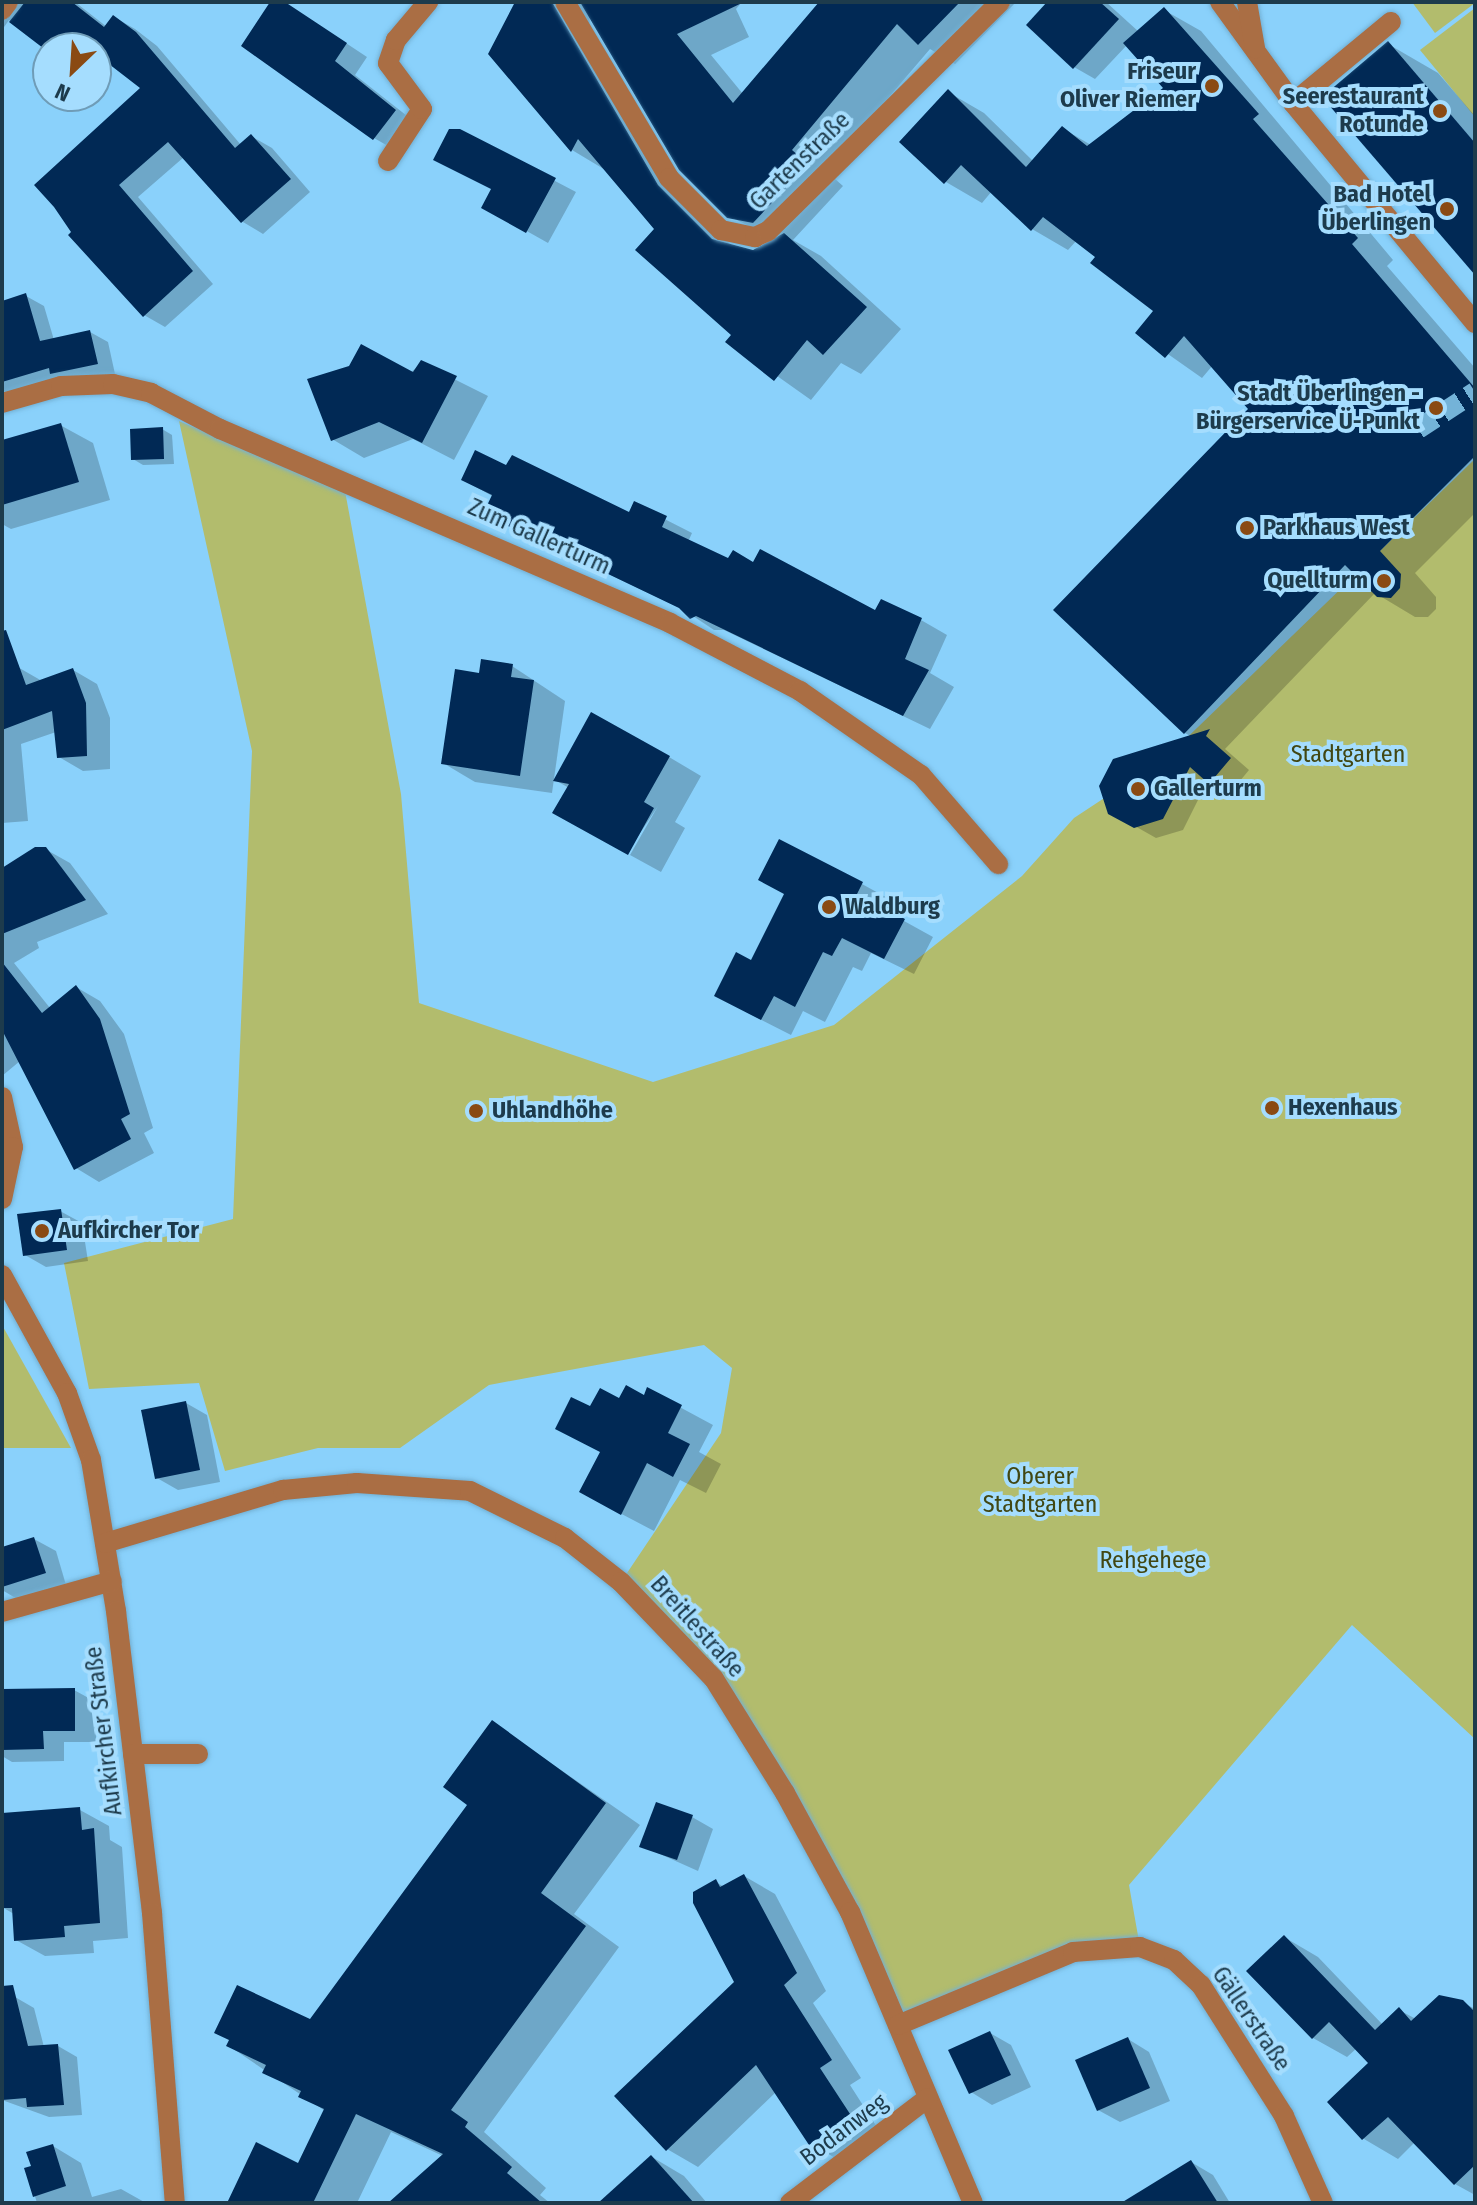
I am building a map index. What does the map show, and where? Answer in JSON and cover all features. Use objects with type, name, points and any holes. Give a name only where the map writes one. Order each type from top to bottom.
[{"type":"street","points":[[2,10],[8,2]]},
{"type":"street","points":[[388,161],[422,109],[388,63],[396,40],[428,2]]},
{"type":"street","name":"Gartenstraße","points":[[565,2],[669,178],[721,230],[755,237],[768,231],[1000,2]]},
{"type":"street","points":[[1220,2],[1293,103],[1475,323]]},
{"type":"street","points":[[1247,2],[1256,52]]},
{"type":"street","points":[[1293,103],[1391,22]]},
{"type":"street","name":"Zum Gallerturm","points":[[2,403],[61,386],[113,384],[151,393],[220,429],[309,463],[670,623],[800,691],[921,775],[998,864]]},
{"type":"street","points":[[2,1097],[13,1147],[2,1199]]},
{"type":"street","name":"Aufkircher Straße","points":[[2,1275],[67,1393],[91,1460],[112,1581],[133,1754],[175,2203]]},
{"type":"street","name":"Breitlestraße","points":[[105,1543],[283,1490],[357,1483],[470,1491],[565,1538],[621,1582],[714,1679],[850,1912],[973,2203]]},
{"type":"street","points":[[2,1612],[112,1581]]},
{"type":"street","points":[[133,1754],[198,1754]]},
{"type":"street","name":"Gällerstraße","points":[[898,2025],[1073,1952],[1140,1947],[1174,1960],[1201,1985],[1284,2116],[1323,2203]]},
{"type":"street","name":"Bodanweg","points":[[790,2203],[928,2098]]},
{"type":"green space","points":[[1412,2],[1475,2],[1475,3],[1435,33]]},
{"type":"green space","points":[[1475,8],[1475,117],[1420,50]]},
{"type":"green space","points":[[179,421],[345,491],[401,794],[419,1003],[653,1082],[834,1025],[1022,876],[1074,818],[1168,756],[1475,459],[1475,1739],[1352,1625],[1129,1885],[1140,1947],[1073,1952],[898,2025],[850,1912],[714,1679],[621,1582],[721,1433],[732,1368],[704,1345],[489,1385],[400,1448],[318,1448],[225,1471],[199,1383],[89,1389],[64,1263],[233,1219],[252,751]]},
{"type":"green space","points":[[2,1325],[71,1448],[2,1448]]},
{"type":"building","points":[[25,2],[72,2],[104,27],[113,15],[136,32],[235,148],[251,134],[291,179],[241,223],[168,142],[119,185],[193,271],[143,317],[68,235],[71,232],[54,207],[34,185],[140,88],[112,66],[112,32],[32,32],[32,40],[9,22]]},
{"type":"building","points":[[270,2],[285,2],[347,43],[335,61],[396,110],[373,140],[241,46]]},
{"type":"building","points":[[515,2],[552,2],[658,185],[712,239],[753,250],[784,233],[867,307],[823,355],[807,340],[774,381],[725,342],[731,335],[635,250],[654,229],[578,139],[571,152],[488,54]]},
{"type":"building","points":[[580,2],[744,2],[677,34],[733,103],[819,2],[960,2],[918,45],[897,24],[792,150],[808,164],[753,223],[727,218],[679,170]]},
{"type":"building","points":[[1047,2],[1100,2],[1119,19],[1073,69],[1026,25]]},
{"type":"building","points":[[1164,7],[1259,114],[1253,119],[1358,238],[1352,244],[1475,388],[1475,456],[1380,551],[1401,574],[1400,588],[1391,598],[1377,597],[1345,565],[1184,734],[1053,610],[1248,409],[1184,336],[1165,358],[1135,333],[1153,311],[1090,263],[1095,257],[1043,217],[1031,231],[961,165],[944,184],[899,142],[948,89],[1026,167],[1062,126],[1087,146],[1163,88],[1123,43]]},
{"type":"building","name":"Bad Hotel Überlingen","points":[[1388,41],[1475,143],[1475,275],[1322,97]]},
{"type":"building","points":[[449,129],[460,129],[556,178],[526,233],[481,208],[491,189],[433,160]]},
{"type":"building","points":[[26,293],[40,341],[90,330],[98,364],[50,374],[49,368],[2,382],[2,301]]},
{"type":"building","points":[[361,344],[413,372],[421,360],[457,376],[422,443],[379,422],[331,441],[307,379],[349,366]]},
{"type":"building","points":[[61,423],[79,482],[2,505],[2,440]]},
{"type":"building","points":[[163,427],[164,459],[131,460],[130,429]]},
{"type":"building","points":[[475,450],[506,465],[512,455],[629,512],[634,501],[667,516],[662,527],[728,558],[733,550],[753,562],[760,549],[875,610],[881,599],[922,618],[905,659],[929,670],[903,716],[696,616],[690,619],[679,608],[483,514],[492,495],[461,480]]},
{"type":"building","points":[[6,630],[26,685],[73,668],[86,703],[87,756],[57,758],[52,711],[2,730],[2,631]]},
{"type":"building","points":[[481,659],[513,664],[511,677],[534,680],[520,776],[441,764],[455,669],[479,673]]},
{"type":"building","points":[[591,712],[670,756],[644,802],[654,808],[628,855],[552,813],[569,784],[553,781]]},
{"type":"building","name":"Gallerturm","points":[[1210,729],[1206,736],[1231,758],[1209,784],[1190,767],[1163,819],[1134,828],[1108,814],[1099,786],[1113,759]]},
{"type":"building","name":"Waldburg","points":[[779,839],[863,882],[857,894],[905,919],[884,959],[842,938],[832,956],[823,952],[795,1007],[774,996],[761,1020],[714,996],[736,952],[751,960],[784,894],[758,880]]},
{"type":"building","points":[[35,847],[46,847],[86,900],[2,934],[2,868]]},
{"type":"building","points":[[2,962],[42,1013],[76,985],[100,1019],[130,1114],[121,1119],[131,1139],[74,1170],[2,1030]]},
{"type":"building","name":"Aufkircher Tor","points":[[61,1209],[67,1250],[23,1256],[17,1214]]},
{"type":"building","points":[[626,1385],[644,1395],[647,1387],[682,1405],[668,1433],[690,1444],[673,1477],[647,1463],[621,1515],[579,1492],[600,1452],[555,1429],[571,1397],[590,1406],[600,1388],[619,1398]]},
{"type":"building","points":[[186,1401],[200,1470],[155,1479],[141,1410]]},
{"type":"building","points":[[34,1537],[46,1573],[2,1587],[2,1547]]},
{"type":"building","points":[[75,1688],[75,1731],[43,1731],[44,1749],[2,1750],[2,1689]]},
{"type":"building","points":[[492,1720],[606,1803],[541,1893],[586,1926],[451,2110],[468,2122],[465,2127],[512,2167],[507,2173],[542,2203],[388,2203],[443,2154],[356,2114],[313,2203],[227,2203],[256,2142],[298,2163],[324,2109],[298,2097],[301,2091],[262,2073],[266,2065],[226,2046],[229,2040],[214,2033],[237,1985],[310,2019],[467,1805],[443,1787]]},
{"type":"building","points":[[656,1802],[693,1815],[677,1860],[639,1847]]},
{"type":"building","points":[[80,1807],[82,1830],[94,1828],[100,1923],[64,1926],[65,1937],[14,1941],[12,1908],[2,1908],[2,1813]]},
{"type":"building","points":[[744,1874],[797,1973],[784,1985],[832,2060],[820,2068],[852,2117],[809,2145],[756,2065],[666,2151],[614,2096],[734,1982],[693,1903],[693,1892],[716,1879],[720,1887]]},
{"type":"building","points":[[1284,1935],[1375,2030],[1399,2007],[1411,2021],[1439,1995],[1463,2000],[1475,2012],[1475,2165],[1454,2185],[1388,2117],[1362,2140],[1327,2102],[1368,2063],[1329,2022],[1312,2039],[1246,1971]]},
{"type":"building","points":[[13,1985],[28,2046],[58,2044],[64,2105],[27,2107],[26,2098],[2,2100],[2,1986]]},
{"type":"building","points":[[990,2031],[1011,2075],[969,2094],[948,2050]]},
{"type":"building","points":[[1128,2037],[1150,2088],[1097,2111],[1075,2060]]},
{"type":"building","points":[[53,2144],[66,2186],[33,2197],[24,2168],[31,2166],[26,2152]]},
{"type":"building","points":[[651,2155],[694,2203],[598,2203]]},
{"type":"building","points":[[1191,2160],[1218,2203],[1121,2203]]},
{"type":"tunnel","points":[[1418,429],[1475,392]]},
{"type":"place","name":"Friseur Oliver Riemer","points":[[1212,86]]},
{"type":"place","name":"Seerestaurant Rotunde","points":[[1440,111]]},
{"type":"place","name":"Bad Hotel Überlingen","points":[[1447,209]]},
{"type":"place","name":"Stadt Überlingen - Bürgerservice Ü-Punkt","points":[[1436,408]]},
{"type":"place","name":"Parkhaus West","points":[[1247,528]]},
{"type":"place","name":"Quellturm","points":[[1384,581]]},
{"type":"place","name":"Gallerturm","points":[[1138,789]]},
{"type":"place","name":"Waldburg","points":[[829,907]]},
{"type":"place","name":"Hexenhaus","points":[[1272,1108]]},
{"type":"place","name":"Uhlandhöhe","points":[[476,1111]]},
{"type":"place","name":"Aufkircher Tor","points":[[42,1231]]},
{"type":"park label","name":"Stadtgarten","points":[[1348,755]]},
{"type":"park label","name":"Oberer Stadtgarten","points":[[1040,1491]]},
{"type":"park label","name":"Rehgehege","points":[[1153,1561]]}]
